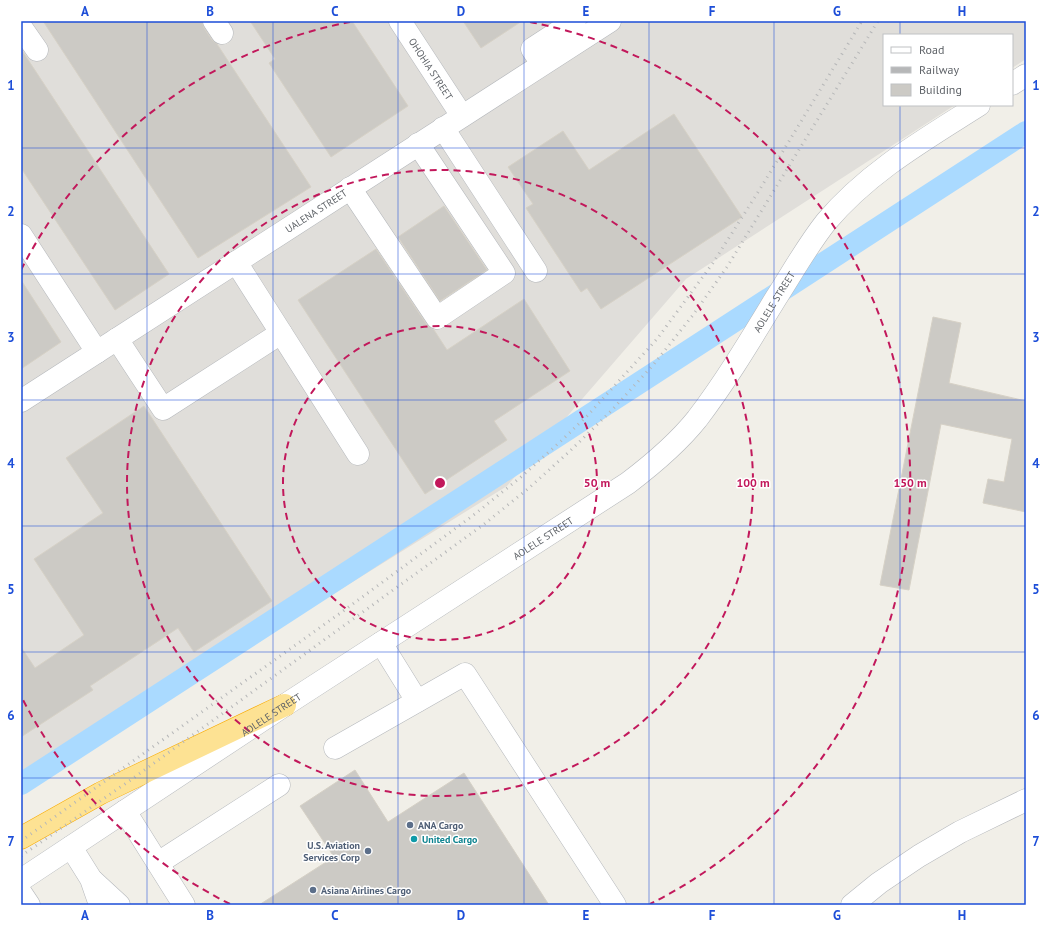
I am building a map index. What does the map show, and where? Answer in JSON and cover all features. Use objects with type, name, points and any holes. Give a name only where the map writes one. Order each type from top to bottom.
[{"type":"highway","points":[[21,838],[101,793],[285,705]]},
{"type":"street","name":"OHOHIA STREET","points":[[400,21],[462,116]]},
{"type":"street","points":[[542,64],[532,50],[575,21]]},
{"type":"street","name":"UALENA STREET","points":[[21,401],[610,21]]},
{"type":"street","points":[[21,27],[37,50]]},
{"type":"street","points":[[1013,83],[1026,75]]},
{"type":"street","name":"AOLELE STREET","points":[[21,880],[285,705],[622,487],[645,470],[663,455],[696,420],[748,344],[809,246],[826,223],[843,204],[872,177],[901,154],[977,106]]},
{"type":"street","points":[[443,128],[536,271]]},
{"type":"street","points":[[350,188],[437,318],[504,273],[418,144]]},
{"type":"street","points":[[21,235],[97,352]]},
{"type":"street","points":[[236,262],[358,454]]},
{"type":"street","points":[[117,339],[163,409],[281,333]]},
{"type":"street","points":[[381,643],[417,701]]},
{"type":"street","points":[[335,748],[465,674],[615,905]]},
{"type":"street","points":[[158,863],[279,785]]},
{"type":"street","points":[[852,905],[879,883],[919,856],[960,832],[1026,800]]},
{"type":"street","points":[[125,811],[184,905]]},
{"type":"street","points":[[71,847],[91,879],[100,905]]},
{"type":"street","points":[[91,879],[119,905]]},
{"type":"street","points":[[21,893],[29,905]]},
{"type":"shaded area","points":[[21,21],[1026,21],[1026,59],[1013,67],[1013,34],[883,34],[883,106],[953,106],[686,279],[507,486],[21,788]]},
{"type":"building","points":[[43,21],[202,21],[204,28],[212,40],[217,44],[311,187],[198,258]]},
{"type":"building","points":[[250,21],[352,21],[408,106],[331,157],[269,63],[275,59]]},
{"type":"building","points":[[463,21],[522,21],[481,48]]},
{"type":"building","points":[[21,49],[169,274],[115,310],[21,168]]},
{"type":"building","points":[[674,114],[742,217],[601,309],[587,288],[581,292],[526,208],[533,204],[508,167],[563,131],[589,170]]},
{"type":"building","points":[[444,206],[487,270],[440,301],[398,237]]},
{"type":"building","points":[[376,249],[427,325],[434,330],[447,350],[524,299],[570,371],[494,421],[507,440],[425,494],[298,300]]},
{"type":"building","points":[[21,280],[61,342],[21,369]]},
{"type":"building","points":[[933,317],[961,323],[949,383],[1026,401],[1026,512],[983,503],[988,479],[1004,482],[1012,439],[941,424],[909,590],[880,585]]},
{"type":"building","points":[[144,406],[272,601],[194,652],[178,628],[90,686],[93,690],[21,737],[21,647],[35,668],[84,635],[34,559],[103,513],[66,458]]},
{"type":"building","name":"United Cargo","points":[[355,770],[388,822],[464,773],[549,905],[259,905],[334,857],[300,806]]},
{"type":"waterway","points":[[21,784],[1026,132]]},
{"type":"railway","points":[[21,841],[346,609],[475,514],[521,477],[587,416],[657,339],[713,263],[760,189],[862,21]]},
{"type":"railway","points":[[21,856],[132,779],[483,525],[529,488],[570,451],[612,410],[654,364],[693,315],[727,267],[878,21]]},
{"type":"place","name":"ANA Cargo","points":[[410,825]]},
{"type":"place","name":"United Cargo","points":[[414,839]]},
{"type":"place","name":"U.S. Aviation Services Corp","points":[[368,851]]},
{"type":"place","name":"Asiana Airlines Cargo","points":[[313,890]]}]
